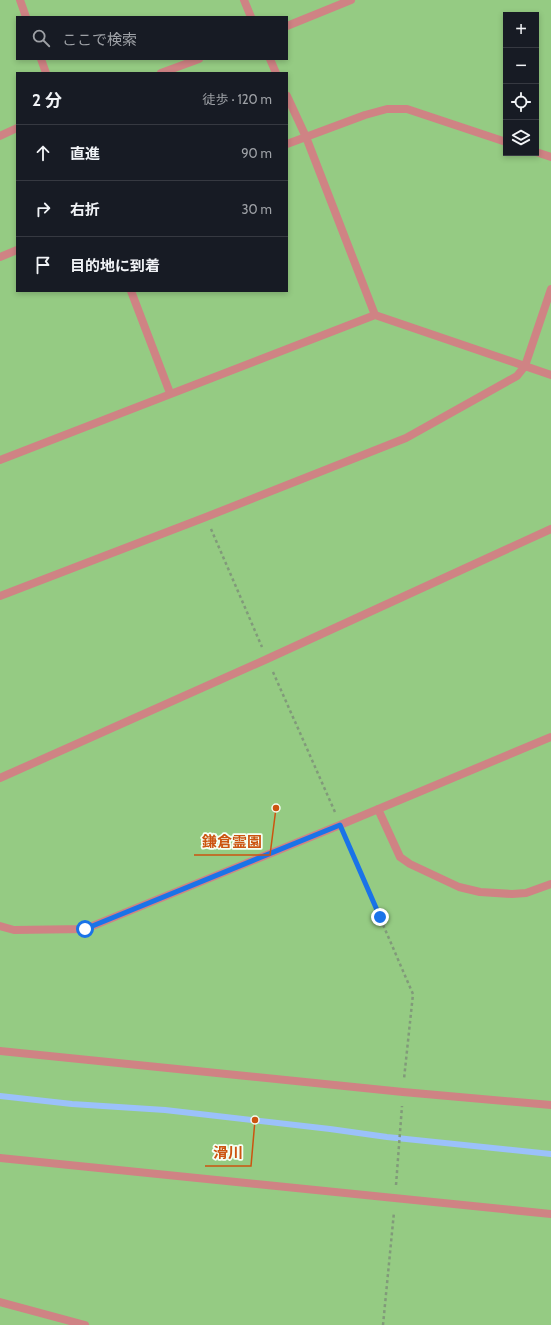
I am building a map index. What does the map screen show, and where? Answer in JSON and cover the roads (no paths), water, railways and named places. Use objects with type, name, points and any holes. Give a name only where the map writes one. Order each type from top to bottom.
[{"type":"lane","points":[[20,0],[26,16]]},
{"type":"lane","points":[[244,0],[251,16]]},
{"type":"lane","points":[[288,26],[351,0]]},
{"type":"lane","points":[[41,60],[46,72]]},
{"type":"lane","points":[[164,72],[196,60]]},
{"type":"lane","points":[[270,60],[276,72]]},
{"type":"lane","points":[[288,98],[306,136],[375,315]]},
{"type":"lane","points":[[288,144],[365,115],[387,109],[407,109],[503,141]]},
{"type":"lane","points":[[0,136],[16,128]]},
{"type":"lane","points":[[539,153],[551,157]]},
{"type":"lane","points":[[0,257],[16,250]]},
{"type":"lane","points":[[0,596],[191,523],[406,438],[517,376],[525,366],[551,289]]},
{"type":"lane","points":[[131,292],[170,393]]},
{"type":"lane","points":[[0,460],[375,315],[551,375]]},
{"type":"lane","points":[[0,778],[267,659],[551,529]]},
{"type":"lane","points":[[0,926],[14,930],[85,929],[340,825],[551,736]]},
{"type":"lane","points":[[378,809],[400,857],[410,864],[459,887],[480,892],[512,894],[526,893],[551,884]]},
{"type":"lane","points":[[0,1051],[403,1092],[551,1105]]},
{"type":"lane","points":[[0,1158],[551,1214]]},
{"type":"lane","points":[[0,1302],[85,1325]]},
{"type":"waterway","points":[[0,1096],[72,1104],[165,1110],[387,1137],[551,1154]]},
{"type":"place","name":"鎌倉霊園","points":[[276,808]]},
{"type":"place","name":"滑川","points":[[255,1120]]}]
